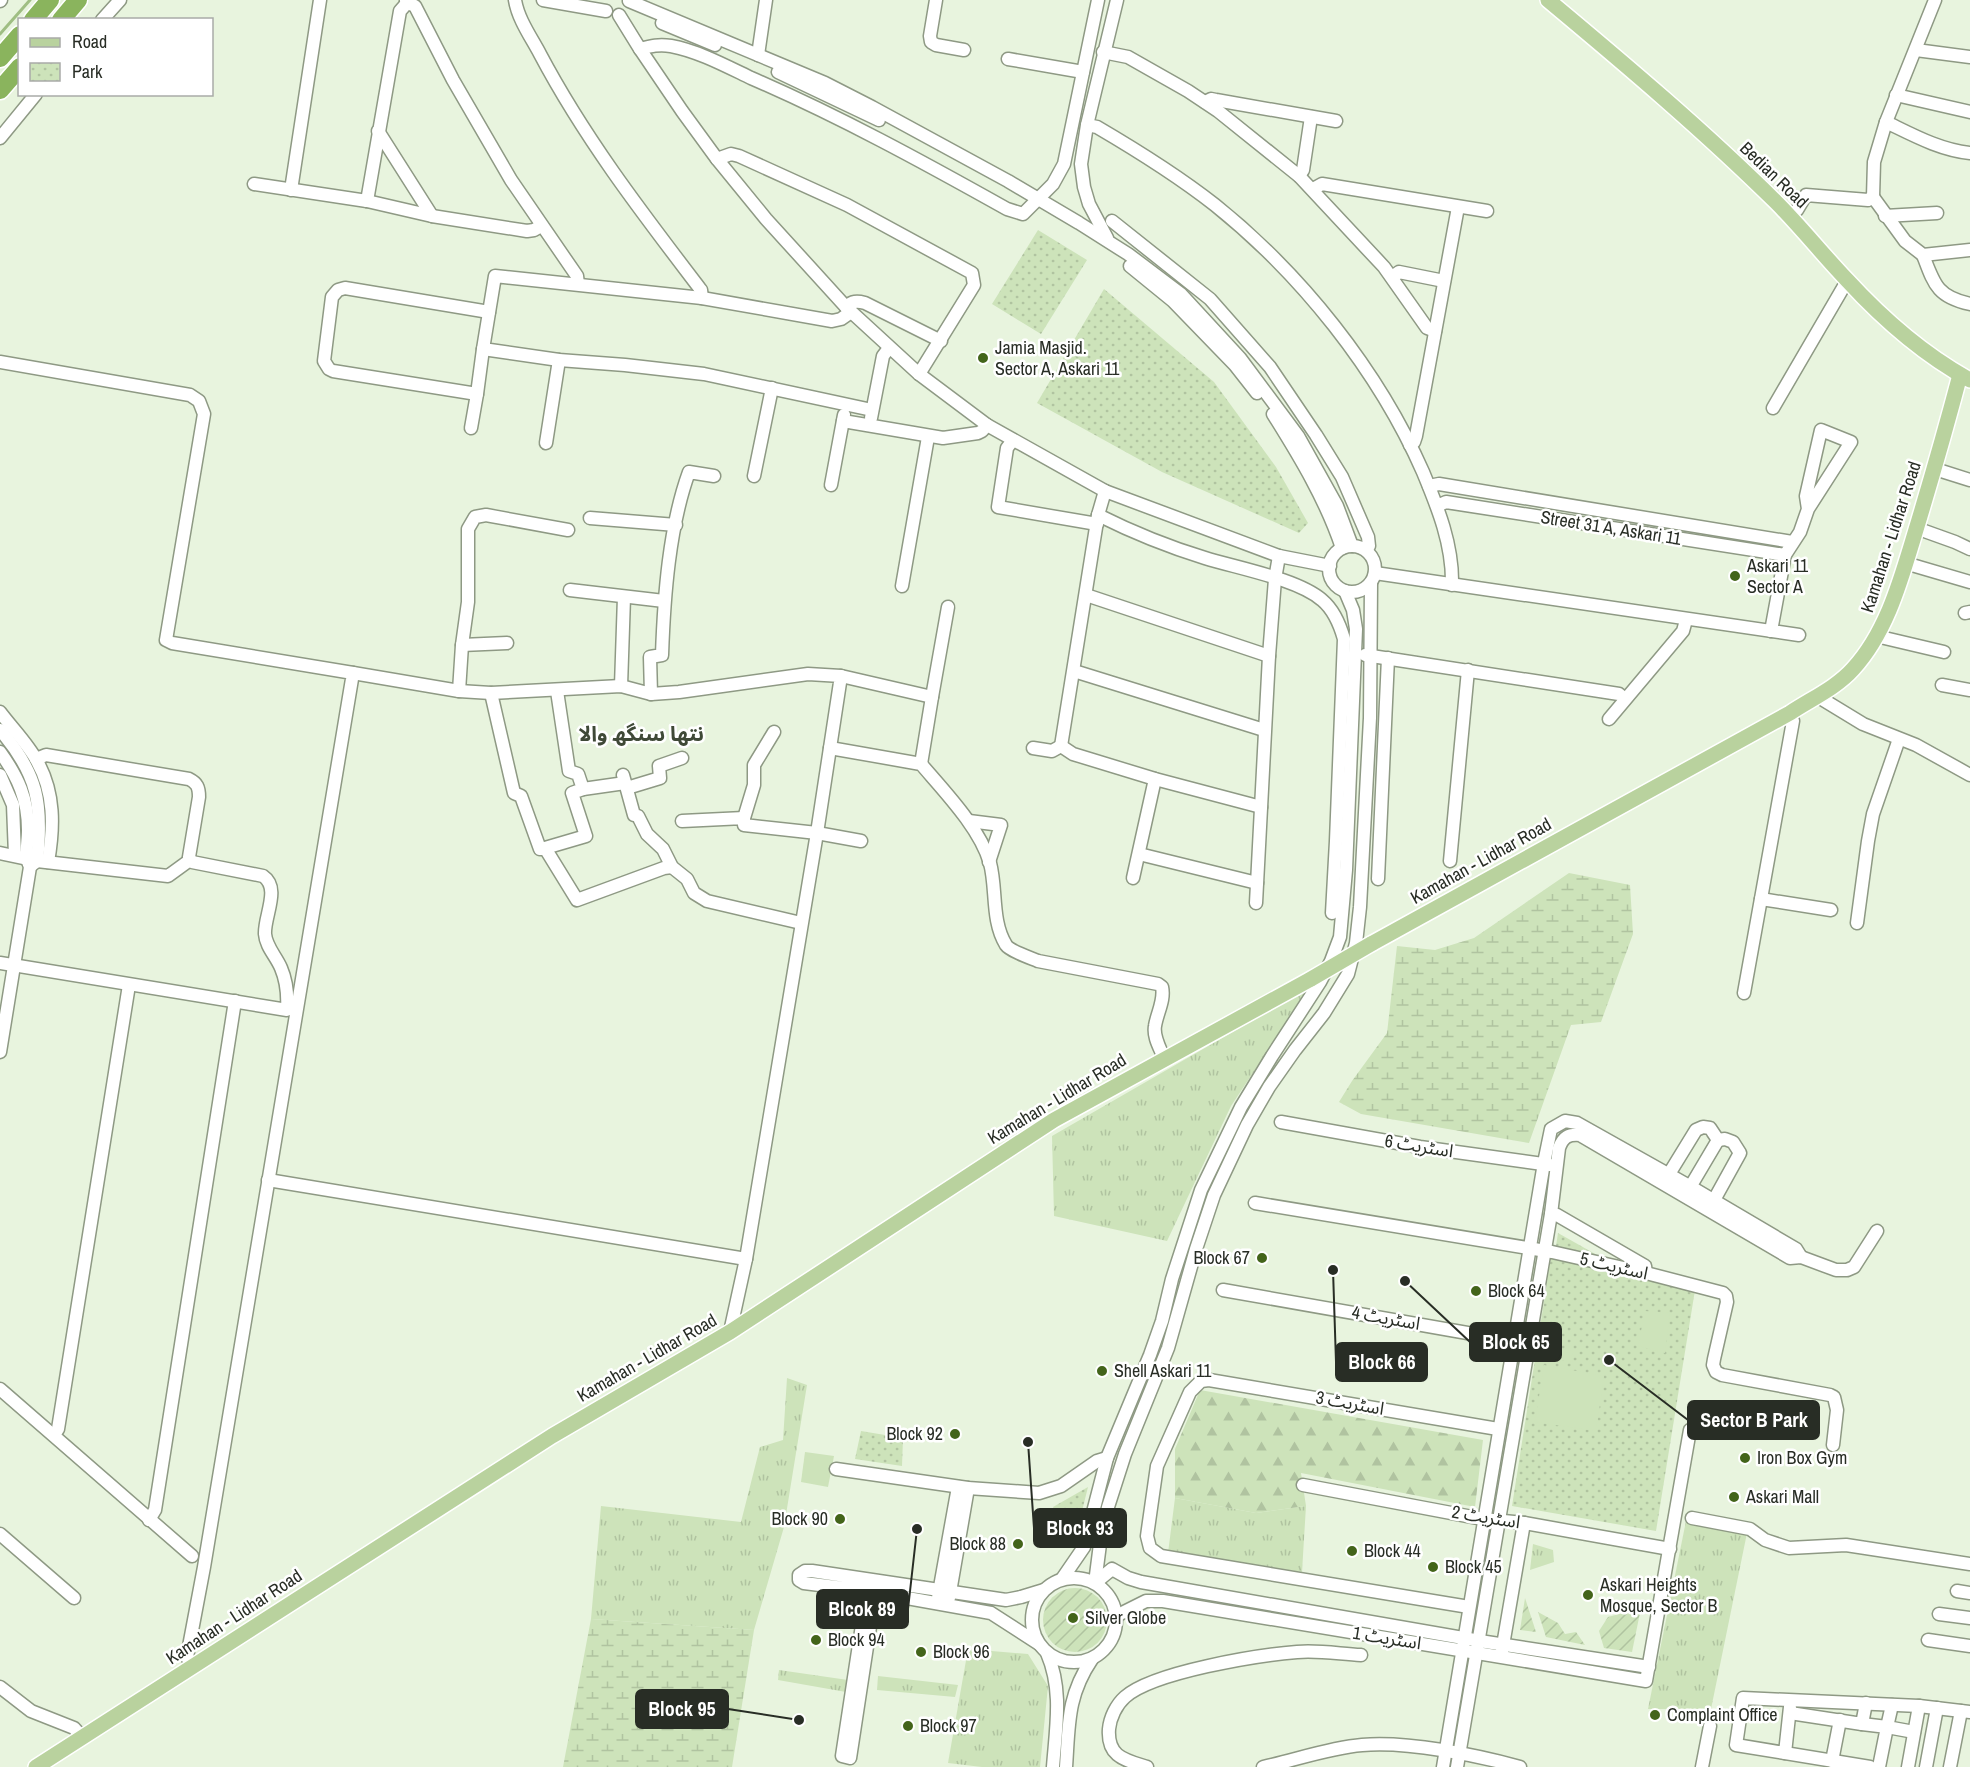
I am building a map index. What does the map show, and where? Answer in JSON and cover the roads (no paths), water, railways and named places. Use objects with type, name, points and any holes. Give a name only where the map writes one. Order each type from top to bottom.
[{"type":"highway","points":[[35,18],[50,0]]},
{"type":"highway","points":[[63,18],[78,0]]},
{"type":"highway","points":[[0,58],[18,37]]},
{"type":"highway","points":[[0,90],[18,70]]},
{"type":"main road","name":"Bedian Road","points":[[1548,0],[1742,169],[1789,215],[1847,281],[1893,325],[1965,378]]},
{"type":"main road","name":"Kamahan - Lidhar Road","points":[[36,1767],[552,1436],[730,1332],[1054,1120],[1790,713],[1845,677],[1876,636],[1905,563],[1965,378]]},
{"type":"street","points":[[104,18],[120,0]]},
{"type":"street","points":[[291,190],[320,0]]},
{"type":"street","points":[[515,0],[522,20],[572,111],[628,194],[701,290],[702,298]]},
{"type":"street","points":[[543,0],[604,5],[612,15],[626,6]]},
{"type":"street","points":[[758,55],[766,0]]},
{"type":"street","points":[[936,0],[931,42],[964,50]]},
{"type":"street","points":[[640,50],[656,45],[682,48],[781,90],[887,142],[1018,214],[1024,214],[1034,201],[1049,189],[1058,177],[1066,159],[1097,0]]},
{"type":"street","points":[[1109,242],[1086,197],[1082,172],[1083,143],[1117,0]]},
{"type":"street","points":[[1935,0],[1886,122],[1874,162],[1873,197],[1905,241],[1923,255],[1938,290],[1958,301],[1970,304]]},
{"type":"street","points":[[367,201],[400,11],[406,2],[415,6],[453,80],[511,180],[577,276],[578,284]]},
{"type":"street","points":[[626,6],[758,55],[825,83],[872,107],[1075,225],[1109,242],[1181,294],[1240,358],[1298,436],[1337,506],[1347,547]]},
{"type":"street","points":[[626,6],[640,50],[717,159],[794,251],[848,310],[919,374],[987,425],[1105,491],[1280,556],[1330,566]]},
{"type":"street","points":[[626,6],[772,69],[868,114],[1034,201]]},
{"type":"street","points":[[1916,50],[1970,57]]},
{"type":"street","points":[[1103,52],[1115,53],[1138,62],[1205,102],[1299,176],[1392,277],[1427,328],[1435,331]]},
{"type":"street","points":[[1008,59],[1083,72]]},
{"type":"street","points":[[1896,95],[1970,112]]},
{"type":"street","points":[[0,138],[34,96]]},
{"type":"street","points":[[1205,102],[1211,99],[1336,121]]},
{"type":"street","points":[[1299,176],[1304,170],[1311,117]]},
{"type":"street","points":[[1886,122],[1939,147],[1970,153]]},
{"type":"street","points":[[1087,125],[1097,127],[1162,167],[1215,205],[1266,251],[1319,308],[1378,390],[1410,445],[1437,506],[1453,567],[1452,585]]},
{"type":"street","points":[[378,131],[432,216]]},
{"type":"street","points":[[1070,140],[1083,143]]},
{"type":"street","points":[[717,159],[731,154],[739,156],[847,205],[969,270],[974,277],[974,285],[919,374]]},
{"type":"street","points":[[254,184],[367,201],[432,216],[527,231],[534,230],[541,225]]},
{"type":"street","points":[[1313,189],[1322,184],[1487,211]]},
{"type":"street","points":[[1789,215],[1797,210],[1806,195],[1868,200],[1873,197]]},
{"type":"street","points":[[1410,445],[1416,436],[1458,207]]},
{"type":"street","points":[[1885,216],[1937,213]]},
{"type":"street","points":[[1075,225],[1093,214]]},
{"type":"street","points":[[1112,221],[1210,299],[1270,367],[1342,477],[1368,537],[1369,546],[1366,550]]},
{"type":"street","points":[[1075,225],[1173,301],[1235,365],[1269,408],[1312,477],[1347,547]]},
{"type":"street","points":[[1923,255],[1970,250]]},
{"type":"street","points":[[1392,277],[1399,272],[1444,281]]},
{"type":"street","points":[[471,428],[495,276],[702,298],[832,321],[842,320],[850,303],[857,301],[941,341]]},
{"type":"street","points":[[1773,408],[1847,281]]},
{"type":"street","points":[[477,394],[333,371],[326,366],[323,356],[332,297],[338,290],[345,288],[489,312]]},
{"type":"street","points":[[870,425],[883,356],[889,348]]},
{"type":"street","points":[[483,349],[559,360],[625,364],[704,374],[872,410]]},
{"type":"street","points":[[546,443],[559,360]]},
{"type":"street","points":[[0,362],[190,395],[200,401],[204,414],[166,640],[172,643],[459,691],[491,693],[557,691],[621,686],[651,694],[808,674],[841,676],[932,697]]},
{"type":"street","points":[[754,476],[771,388]]},
{"type":"street","points":[[831,485],[845,405]]},
{"type":"street","points":[[843,421],[944,438],[967,436],[982,431],[987,425]]},
{"type":"street","points":[[1772,631],[1785,555],[1800,532],[1808,509],[1851,442],[1821,430],[1806,496],[1808,509]]},
{"type":"street","points":[[902,586],[928,436]]},
{"type":"street","points":[[1013,440],[1007,448],[998,507],[1097,519],[1202,557],[1299,585],[1321,598],[1336,618],[1344,639],[1332,913]]},
{"type":"street","points":[[1935,469],[1970,480]]},
{"type":"street","points":[[651,694],[651,657],[662,655],[664,601],[681,494],[689,472],[714,476]]},
{"type":"street","points":[[1429,486],[1439,484],[1792,542]]},
{"type":"street","points":[[1061,746],[1097,519],[1105,491]]},
{"type":"street","name":"Street 31 A, Askari 11","points":[[1437,506],[1446,502],[1785,555]]},
{"type":"street","points":[[459,691],[468,602],[468,529],[475,516],[486,515],[568,530]]},
{"type":"street","points":[[590,518],[676,525]]},
{"type":"street","points":[[1916,528],[1970,549]]},
{"type":"street","points":[[1095,1583],[1108,1507],[1125,1454],[1168,1348],[1214,1195],[1247,1125],[1269,1087],[1324,1013],[1348,974],[1356,943],[1370,717],[1370,655],[1373,578],[1374,560],[1366,550],[1347,547],[1336,553],[1329,572],[1334,584],[1345,591],[1359,591],[1373,578],[1452,585],[1799,635]]},
{"type":"street","points":[[1256,903],[1269,656],[1275,579],[1280,556]]},
{"type":"street","points":[[1905,563],[1970,582]]},
{"type":"street","points":[[570,590],[664,601]]},
{"type":"street","points":[[1092,1659],[1068,1662],[1057,1659],[991,1613],[804,1583],[799,1580],[798,1575],[805,1571],[812,1571],[1006,1600],[1044,1590],[1062,1579],[1084,1547],[1107,1458],[1150,1354],[1196,1202],[1241,1107],[1320,982],[1340,937],[1346,870],[1355,654],[1355,618],[1345,591]]},
{"type":"street","points":[[1086,595],[1269,656]]},
{"type":"street","points":[[621,686],[624,597]]},
{"type":"street","points":[[921,764],[948,606]]},
{"type":"street","points":[[1609,719],[1683,631],[1686,620]]},
{"type":"street","points":[[1876,636],[1944,652]]},
{"type":"street","points":[[462,645],[507,644]]},
{"type":"street","points":[[1355,654],[1619,694],[1625,699]]},
{"type":"street","points":[[1378,879],[1388,658]]},
{"type":"street","points":[[1450,861],[1468,670]]},
{"type":"street","points":[[1074,671],[1264,730]]},
{"type":"street","points":[[192,1667],[187,1657],[204,1568],[353,673]]},
{"type":"street","points":[[730,1332],[746,1259],[841,676]]},
{"type":"street","points":[[1942,685],[1970,690]]},
{"type":"street","points":[[557,691],[569,771],[578,774],[582,789]]},
{"type":"street","points":[[491,693],[514,793],[521,796],[540,849],[586,836],[572,793],[582,789],[660,778],[659,766],[682,758]]},
{"type":"street","points":[[1817,696],[1863,724],[1917,745],[1970,775]]},
{"type":"street","points":[[0,712],[36,759],[47,782],[53,828],[31,861]]},
{"type":"street","points":[[1744,993],[1793,721],[1790,713]]},
{"type":"street","points":[[0,730],[25,765],[36,791],[40,814],[0,1052]]},
{"type":"street","points":[[774,732],[754,765],[754,785],[744,825],[817,833],[861,841]]},
{"type":"street","points":[[1857,923],[1873,814],[1899,739]]},
{"type":"street","points":[[1033,748],[1052,751],[1061,746]]},
{"type":"street","points":[[1061,746],[1073,754],[1155,779],[1261,807]]},
{"type":"street","points":[[830,748],[921,764],[969,821],[989,862],[998,920],[1008,948],[1038,961],[1158,984],[1162,987],[1162,997],[1154,1027],[1164,1058]]},
{"type":"street","points":[[0,752],[14,771],[25,798],[31,861]]},
{"type":"street","points":[[36,759],[46,755],[189,779],[195,782],[199,788],[199,797],[190,860]]},
{"type":"street","points":[[0,775],[13,805],[31,861]]},
{"type":"street","points":[[1133,878],[1155,779]]},
{"type":"street","points":[[625,782],[634,815],[638,816],[647,834],[663,849],[672,867],[687,879],[694,893],[701,898],[801,923]]},
{"type":"street","points":[[682,821],[744,818]]},
{"type":"street","points":[[969,821],[1000,825],[989,862]]},
{"type":"street","points":[[545,848],[577,900],[672,867]]},
{"type":"street","points":[[0,853],[31,861],[168,876],[190,860],[263,876],[272,885],[265,933],[267,943],[286,984],[287,1010],[0,963]]},
{"type":"street","points":[[1139,854],[1257,883]]},
{"type":"street","points":[[1761,899],[1831,910]]},
{"type":"street","points":[[54,1435],[58,1429],[60,1417],[129,985]]},
{"type":"street","points":[[149,1520],[155,1509],[235,1001]]},
{"type":"street","name":"اسٹریٹ 6","points":[[1281,1122],[1420,1147],[1557,1166]]},
{"type":"street","points":[[1560,1122],[1566,1137]]},
{"type":"street","points":[[1443,1767],[1498,1429],[1551,1129],[1560,1122],[1577,1123],[1669,1174],[1688,1191],[1714,1200],[1796,1249],[1801,1257]]},
{"type":"street","points":[[1669,1174],[1696,1130],[1703,1127],[1710,1128],[1718,1140]]},
{"type":"street","points":[[1458,1761],[1543,1250],[1551,1214],[1559,1148],[1566,1137],[1580,1135],[1688,1191],[1790,1258],[1801,1257],[1836,1270],[1847,1270],[1854,1267],[1878,1231]]},
{"type":"street","points":[[1714,1200],[1740,1153],[1733,1142],[1725,1139],[1718,1140]]},
{"type":"street","points":[[1688,1191],[1718,1140]]},
{"type":"street","points":[[268,1180],[746,1259]]},
{"type":"street","name":"اسٹریٹ 5","points":[[1255,1203],[1543,1250],[1723,1293],[1728,1302],[1714,1359],[1713,1365],[1716,1372],[1834,1397],[1837,1410],[1833,1445]]},
{"type":"street","points":[[1551,1214],[1557,1215],[1645,1266],[1646,1273]]},
{"type":"street","points":[[1183,1246],[1196,1249]]},
{"type":"street","name":"اسٹریٹ 4","points":[[1223,1290],[1513,1341]]},
{"type":"street","name":"اسٹریٹ 3","points":[[1469,1607],[1171,1559],[1155,1553],[1150,1548],[1147,1536],[1157,1466],[1190,1392],[1201,1381],[1209,1380],[1498,1429]]},
{"type":"street","points":[[0,1389],[192,1556]]},
{"type":"street","name":"اسٹریٹ 1","points":[[1095,1583],[1112,1569],[1141,1582],[1478,1647],[1501,1658],[1646,1681],[1690,1430]]},
{"type":"street","points":[[836,1469],[963,1488],[1039,1493],[1061,1486],[1097,1461],[1107,1458]]},
{"type":"street","name":"اسٹریٹ 2","points":[[1303,1485],[1483,1519],[1524,1523],[1670,1549]]},
{"type":"street","points":[[942,1604],[963,1488]]},
{"type":"street","points":[[1692,1518],[1750,1529],[1765,1540],[1789,1548],[1846,1545],[1969,1562]]},
{"type":"street","points":[[1501,1658],[1524,1523]]},
{"type":"street","points":[[0,1534],[74,1598]]},
{"type":"street","points":[[1062,1579],[1079,1578],[1095,1583],[1110,1597],[1116,1616],[1116,1626],[1108,1646],[1092,1659],[1080,1676],[1074,1690],[1066,1767]]},
{"type":"street","points":[[872,1593],[867,1588],[871,1582],[877,1580]]},
{"type":"street","points":[[1044,1590],[1031,1616],[1032,1626],[1053,1668],[1058,1687],[1053,1767]]},
{"type":"street","points":[[1957,1591],[1970,1593]]},
{"type":"street","points":[[858,1681],[850,1758],[842,1756],[858,1681],[872,1593]]},
{"type":"street","name":"اسٹریٹ 1","points":[[1116,1616],[1146,1601],[1163,1601],[1463,1644]]},
{"type":"street","points":[[1939,1614],[1970,1618]]},
{"type":"street","points":[[1928,1640],[1970,1646]]},
{"type":"street","name":"اسٹریٹ 1","points":[[1478,1647],[1503,1645],[1649,1667]]},
{"type":"street","points":[[1146,1767],[1118,1762],[1109,1735],[1110,1722],[1117,1707],[1126,1696],[1141,1688],[1180,1674],[1254,1656],[1299,1651],[1361,1655]]},
{"type":"street","points":[[0,1687],[31,1711],[74,1728],[82,1737]]},
{"type":"street","points":[[1870,1767],[1736,1745],[1743,1698],[1892,1704],[1966,1711],[1950,1767]]},
{"type":"street","points":[[1785,1753],[1791,1699]]},
{"type":"street","points":[[1862,1724],[1866,1703]]},
{"type":"street","points":[[1879,1767],[1892,1704]]},
{"type":"street","points":[[1908,1767],[1919,1706]]},
{"type":"street","points":[[1926,1767],[1937,1708]]},
{"type":"street","points":[[1790,1713],[1914,1732]]},
{"type":"street","points":[[1832,1761],[1840,1720]]},
{"type":"street","points":[[1702,1767],[1710,1726]]},
{"type":"street","points":[[1263,1767],[1315,1753],[1361,1745],[1446,1751],[1458,1761],[1520,1767]]},
{"type":"waterway","points":[[0,34],[30,0]]},
{"type":"place","name":"Jamia Masjid. Sector A, Askari 11","points":[[983,358]]},
{"type":"place","name":"Askari 11 Sector A","points":[[1735,576]]},
{"type":"place","name":"Block 67","points":[[1262,1258]]},
{"type":"place","name":"Block 66","points":[[1333,1270]]},
{"type":"place","name":"Block 65","points":[[1405,1281]]},
{"type":"place","name":"Block 64","points":[[1476,1291]]},
{"type":"place","name":"Sector B Park","points":[[1609,1360]]},
{"type":"place","name":"Shell Askari 11","points":[[1102,1371]]},
{"type":"place","name":"Block 92","points":[[955,1434]]},
{"type":"place","name":"Block 93","points":[[1028,1442]]},
{"type":"place","name":"Iron Box Gym","points":[[1745,1458]]},
{"type":"place","name":"Askari Mall","points":[[1734,1497]]},
{"type":"place","name":"Block 90","points":[[840,1519]]},
{"type":"place","name":"Blcok 89","points":[[917,1529]]},
{"type":"place","name":"Block 88","points":[[1018,1544]]},
{"type":"place","name":"Block 44","points":[[1352,1551]]},
{"type":"place","name":"Block 45","points":[[1433,1567]]},
{"type":"place","name":"Askari Heights Mosque, Sector B","points":[[1588,1595]]},
{"type":"place","name":"Silver Globe","points":[[1073,1618]]},
{"type":"place","name":"Block 94","points":[[816,1640]]},
{"type":"place","name":"Block 96","points":[[921,1652]]},
{"type":"place","name":"Complaint Office","points":[[1655,1715]]},
{"type":"place","name":"Block 95","points":[[799,1720]]},
{"type":"place","name":"Block 97","points":[[908,1726]]},
{"type":"district","name":"نتھا سنگھ والا","points":[[641,734]]}]
